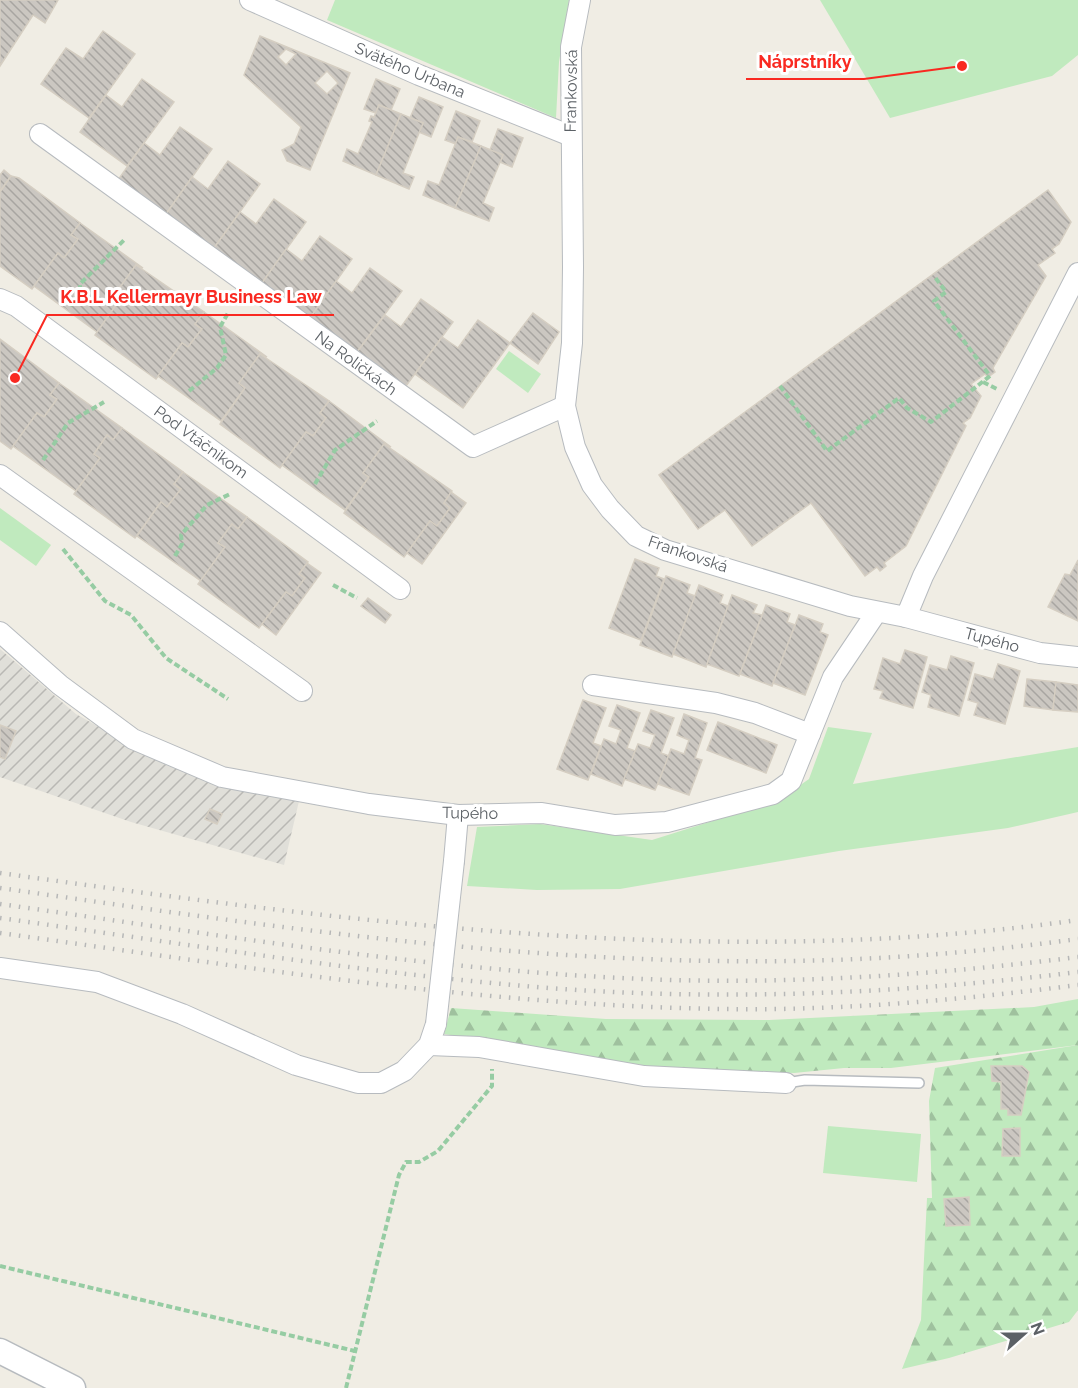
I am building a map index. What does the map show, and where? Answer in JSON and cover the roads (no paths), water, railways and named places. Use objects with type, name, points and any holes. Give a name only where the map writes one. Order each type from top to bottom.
[{"type":"street","name":"Svätého Urbana","points":[[250,0],[419,75],[571,136]]},
{"type":"street","name":"Frankovská","points":[[580,0],[571,47],[572,343],[565,406],[575,447],[592,485],[636,536],[665,550],[876,612],[906,618]]},
{"type":"street","name":"Na Roličkách","points":[[40,134],[472,447],[565,406]]},
{"type":"street","points":[[906,618],[922,576],[1078,273]]},
{"type":"street","name":"Pod Vtáčnikom","points":[[0,299],[16,306],[400,589]]},
{"type":"street","points":[[0,475],[302,691]]},
{"type":"street","name":"Tupého","points":[[0,632],[60,685],[133,740],[222,777],[369,804],[458,815],[542,813],[615,825],[667,822],[772,794],[791,781],[833,677],[876,612]]},
{"type":"street","name":"Tupého","points":[[906,618],[1040,653],[1078,657]]},
{"type":"street","points":[[593,685],[716,704],[755,713],[810,734]]},
{"type":"street","points":[[0,968],[96,982],[182,1014],[296,1065],[358,1083],[381,1083],[404,1071],[429,1045],[436,1024],[458,815]]},
{"type":"street","points":[[429,1045],[479,1047],[644,1076],[705,1077],[786,1083]]},
{"type":"street","points":[[0,1350],[73,1388]]},
{"type":"lane","points":[[786,1083],[805,1080],[919,1083]]},
{"type":"railway","points":[[0,873],[268,909],[403,923],[538,934],[673,941],[808,941],[943,935],[1078,920]]},
{"type":"railway","points":[[0,888],[359,936],[449,946],[629,958],[720,961],[855,959],[944,954],[1078,939]]},
{"type":"railway","points":[[0,904],[240,939],[401,959],[482,968],[643,979],[752,981],[861,977],[970,969],[1078,957]]},
{"type":"railway","points":[[0,918],[421,976],[627,993],[756,994],[885,990],[1078,972]]},
{"type":"railway","points":[[0,933],[359,982],[449,992],[629,1006],[720,1009],[854,1006],[944,1000],[1078,985]]},
{"type":"place","name":"Náprstníky","points":[[962,66]]},
{"type":"place","name":"K.B.L Kellermayr Business Law","points":[[15,378]]}]
